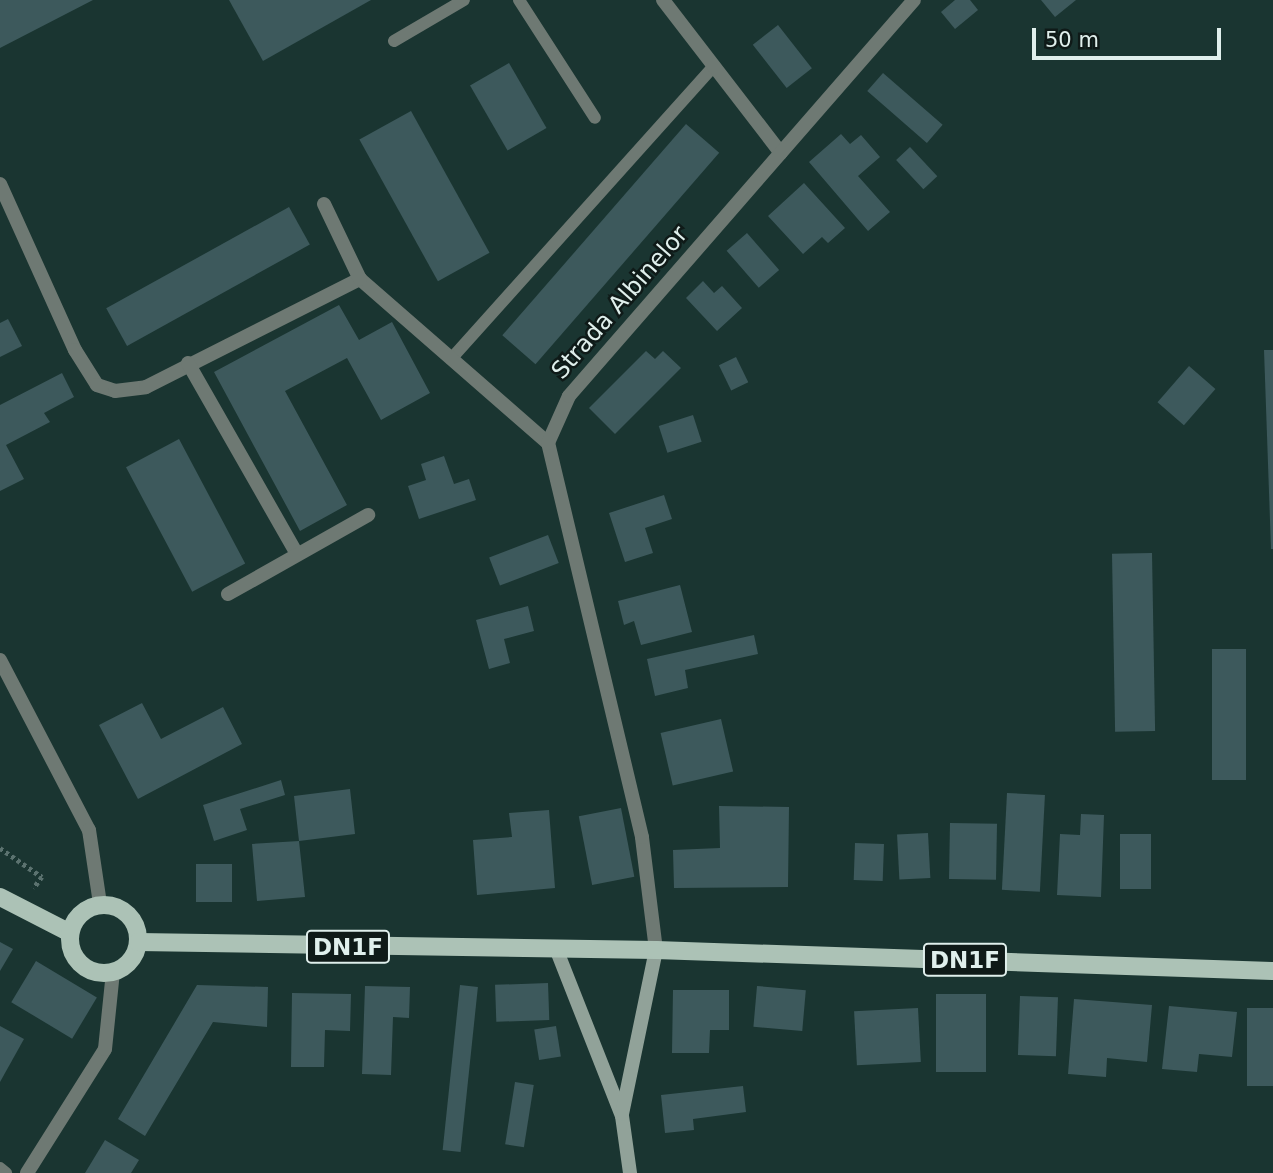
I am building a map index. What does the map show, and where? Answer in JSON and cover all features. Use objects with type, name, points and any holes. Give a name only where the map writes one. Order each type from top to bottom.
[{"type":"main road","points":[[0,897],[70,933]]},
{"type":"main road","points":[[100,904],[128,914],[138,942],[131,961],[113,972],[84,967],[72,952],[70,933],[80,914],[100,904]]},
{"type":"main road","name":"DN1F","points":[[138,942],[557,951],[656,950],[1273,971]]},
{"type":"main road","points":[[622,1116],[656,950]]},
{"type":"main road","points":[[557,951],[622,1116],[630,1173]]},
{"type":"street","points":[[663,0],[781,153]]},
{"type":"street","name":"Strada Albinelor","points":[[548,443],[569,396],[914,0]]},
{"type":"street","points":[[0,184],[75,350],[97,384],[115,391],[146,387],[188,363],[360,279]]},
{"type":"street","points":[[324,204],[360,279],[548,443],[642,837],[656,950]]},
{"type":"street","points":[[188,363],[296,552]]},
{"type":"street","points":[[228,594],[296,552],[368,514]]},
{"type":"street","points":[[0,660],[89,830],[100,904]]},
{"type":"street","points":[[27,1173],[105,1049],[113,972]]},
{"type":"lane","points":[[394,41],[464,0]]},
{"type":"lane","points":[[519,0],[595,117]]},
{"type":"lane","points":[[451,359],[714,66]]},
{"type":"lane","points":[[0,1168],[6,1173]]},
{"type":"path","points":[[0,848],[42,877],[34,888]]},
{"type":"building","points":[[0,0],[93,0],[0,48]]},
{"type":"building","points":[[229,0],[371,0],[263,61]]},
{"type":"building","points":[[955,0],[970,0],[978,10],[955,29],[941,12]]},
{"type":"building","points":[[1041,0],[1076,0],[1055,17]]},
{"type":"building","points":[[778,25],[812,68],[787,88],[753,45]]},
{"type":"building","points":[[509,63],[546,128],[508,150],[470,86]]},
{"type":"building","points":[[883,73],[943,125],[927,143],[867,91]]},
{"type":"building","points":[[411,111],[490,253],[438,281],[359,140]]},
{"type":"building","points":[[686,124],[719,153],[536,364],[502,335]]},
{"type":"building","points":[[841,134],[850,144],[861,135],[880,157],[858,176],[890,212],[868,231],[809,162]]},
{"type":"building","points":[[910,147],[937,176],[923,189],[896,160]]},
{"type":"building","points":[[804,183],[845,228],[828,243],[822,237],[803,254],[768,216]]},
{"type":"building","points":[[289,207],[310,245],[127,346],[106,308]]},
{"type":"building","points":[[747,233],[779,270],[759,288],[727,251]]},
{"type":"building","points":[[703,281],[714,293],[722,286],[742,308],[717,331],[686,298]]},
{"type":"building","points":[[339,305],[359,340],[392,322],[430,393],[381,420],[347,358],[285,391],[347,505],[300,531],[214,372]]},
{"type":"building","points":[[8,319],[22,346],[0,357],[0,323]]},
{"type":"building","points":[[1264,350],[1273,350],[1273,549],[1271,549]]},
{"type":"building","points":[[646,351],[655,359],[663,351],[681,368],[615,434],[589,408]]},
{"type":"building","points":[[736,357],[748,382],[731,390],[719,365]]},
{"type":"building","points":[[1189,366],[1215,389],[1184,425],[1158,402]]},
{"type":"building","points":[[62,373],[74,397],[44,413],[50,422],[6,445],[24,479],[0,491],[0,405]]},
{"type":"building","points":[[693,415],[702,442],[667,453],[659,426]]},
{"type":"building","points":[[179,439],[245,563],[192,592],[126,467]]},
{"type":"building","points":[[444,456],[454,484],[469,479],[476,500],[419,519],[408,486],[426,480],[421,464]]},
{"type":"building","points":[[664,495],[672,519],[645,528],[653,553],[625,562],[609,513]]},
{"type":"building","points":[[548,535],[559,563],[500,586],[489,558]]},
{"type":"building","points":[[1152,553],[1155,731],[1115,732],[1112,554]]},
{"type":"building","points":[[680,585],[692,632],[641,645],[634,621],[624,625],[618,601]]},
{"type":"building","points":[[528,606],[534,631],[504,639],[510,663],[489,669],[476,620]]},
{"type":"building","points":[[754,635],[758,654],[685,670],[688,688],[655,696],[647,659]]},
{"type":"building","points":[[1212,649],[1246,649],[1246,780],[1212,780]]},
{"type":"building","points":[[142,703],[161,739],[223,707],[242,744],[138,799],[99,725]]},
{"type":"building","points":[[721,719],[733,772],[673,786],[661,733]]},
{"type":"building","points":[[281,780],[285,795],[240,809],[247,830],[214,841],[203,805]]},
{"type":"building","points":[[350,789],[355,834],[299,841],[294,796]]},
{"type":"building","points":[[1007,793],[1045,795],[1040,892],[1002,890]]},
{"type":"building","points":[[719,806],[789,807],[788,887],[674,888],[673,850],[720,848]]},
{"type":"building","points":[[621,808],[634,877],[592,885],[579,816]]},
{"type":"building","points":[[549,810],[555,888],[477,895],[473,840],[512,837],[509,813]]},
{"type":"building","points":[[1081,814],[1104,815],[1101,897],[1057,895],[1060,834],[1080,835]]},
{"type":"building","points":[[950,823],[997,824],[996,880],[949,879]]},
{"type":"building","points":[[928,833],[930,878],[899,880],[897,835]]},
{"type":"building","points":[[1120,834],[1151,834],[1151,889],[1120,889]]},
{"type":"building","points":[[299,841],[305,897],[257,901],[252,844]]},
{"type":"building","points":[[855,843],[884,844],[883,881],[854,880]]},
{"type":"building","points":[[196,864],[232,864],[232,902],[196,902]]},
{"type":"building","points":[[0,942],[13,949],[0,971]]},
{"type":"building","points":[[36,961],[97,998],[72,1039],[11,1002]]},
{"type":"building","points":[[548,983],[549,1020],[496,1022],[495,985]]},
{"type":"building","points":[[197,985],[268,987],[267,1027],[213,1022],[145,1136],[118,1119]]},
{"type":"building","points":[[460,985],[478,987],[461,1152],[443,1150]]},
{"type":"building","points":[[365,986],[410,987],[409,1018],[393,1017],[391,1075],[362,1074]]},
{"type":"building","points":[[757,986],[806,990],[802,1031],[753,1027]]},
{"type":"building","points":[[673,990],[729,990],[729,1030],[710,1030],[709,1053],[672,1053]]},
{"type":"building","points":[[292,993],[351,994],[350,1031],[325,1030],[324,1067],[291,1067]]},
{"type":"building","points":[[936,994],[986,994],[986,1072],[936,1072]]},
{"type":"building","points":[[1020,996],[1058,997],[1056,1056],[1018,1055]]},
{"type":"building","points":[[1074,999],[1152,1005],[1147,1062],[1107,1058],[1106,1077],[1068,1074]]},
{"type":"building","points":[[1169,1006],[1237,1012],[1232,1057],[1199,1054],[1197,1072],[1162,1069]]},
{"type":"building","points":[[918,1008],[921,1062],[857,1065],[854,1011]]},
{"type":"building","points":[[1247,1008],[1273,1008],[1273,1086],[1247,1086]]},
{"type":"building","points":[[0,1026],[24,1039],[0,1082]]},
{"type":"building","points":[[556,1026],[561,1057],[539,1060],[534,1029]]},
{"type":"building","points":[[515,1082],[534,1085],[524,1147],[505,1144]]},
{"type":"building","points":[[743,1086],[746,1112],[693,1119],[694,1130],[665,1133],[661,1095]]},
{"type":"building","points":[[105,1140],[139,1160],[131,1173],[85,1173]]}]
